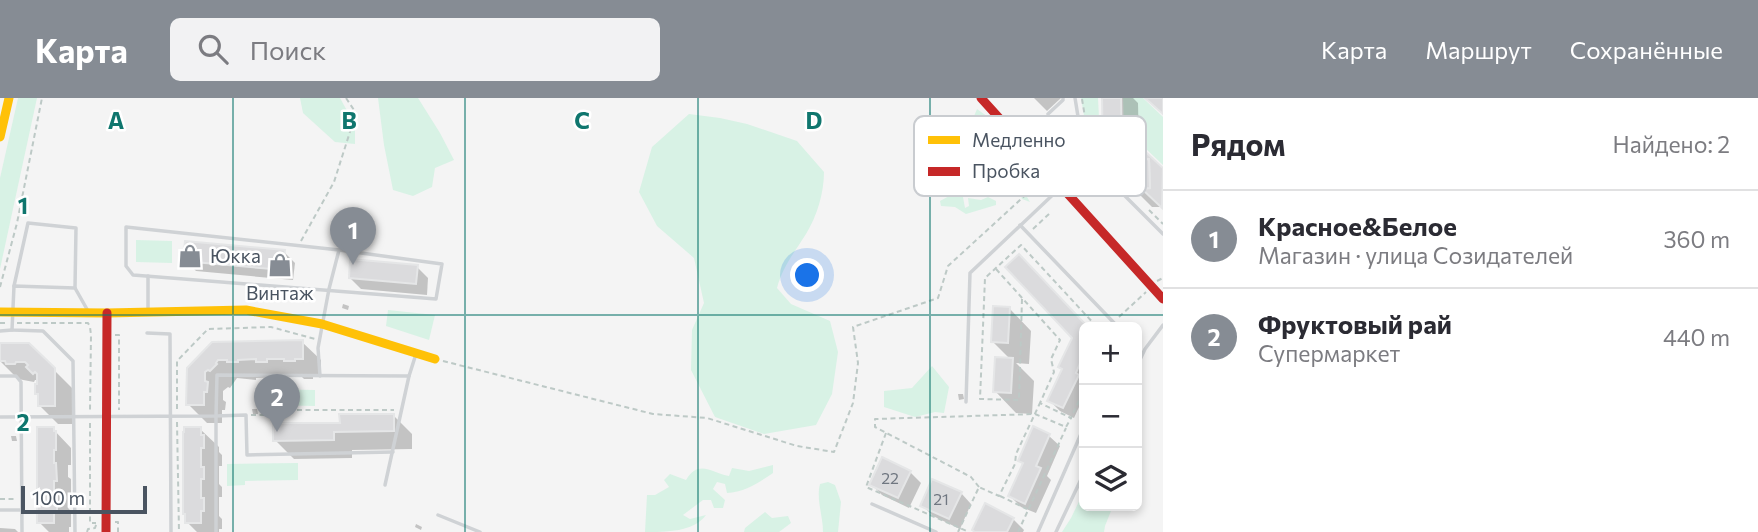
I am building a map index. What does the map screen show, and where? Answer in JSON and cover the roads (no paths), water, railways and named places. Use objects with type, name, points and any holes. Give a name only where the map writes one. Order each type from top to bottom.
[{"type":"street","points":[[0,137],[9,98]]},
{"type":"street","points":[[981,98],[997,116]]},
{"type":"street","points":[[1070,196],[1162,296]]},
{"type":"street","points":[[0,312],[246,310],[322,324],[435,359]]},
{"type":"street","points":[[106,532],[107,313]]},
{"type":"lane","points":[[1048,114],[1063,98]]},
{"type":"lane","points":[[1075,98],[1078,116]]},
{"type":"lane","points":[[966,402],[970,272],[1050,196]]},
{"type":"lane","points":[[1123,196],[1163,234]]},
{"type":"lane","points":[[12,330],[14,286],[28,223],[76,228],[75,288],[89,313]]},
{"type":"lane","points":[[1020,225],[1112,322]]},
{"type":"lane","points":[[125,226],[299,245],[339,250],[442,264],[436,299],[133,275],[125,266],[125,226]]},
{"type":"lane","points":[[320,376],[319,340],[328,289],[339,250]]},
{"type":"lane","points":[[148,276],[148,312]]},
{"type":"lane","points":[[14,286],[75,288]]},
{"type":"lane","points":[[1142,355],[1163,325]]},
{"type":"lane","points":[[0,331],[43,331],[73,361],[75,532]]},
{"type":"lane","points":[[147,334],[170,334],[171,532]]},
{"type":"lane","points":[[385,485],[416,354]]},
{"type":"lane","points":[[216,532],[217,375],[409,376]]},
{"type":"lane","points":[[0,376],[16,376],[21,382],[22,532]]},
{"type":"lane","points":[[0,417],[246,415],[247,455],[393,452]]},
{"type":"lane","points":[[1038,532],[1079,438]]},
{"type":"lane","points":[[1056,532],[1079,484]]},
{"type":"lane","points":[[872,505],[936,532]]},
{"type":"lane","points":[[0,510],[22,510]]},
{"type":"lane","points":[[438,515],[480,532]]},
{"type":"place","name":"Юкка","points":[[190,256]]},
{"type":"place","name":"Винтаж","points":[[280,265]]},
{"type":"place","name":"Красное&Белое","points":[[353,265]]},
{"type":"place","name":"Фруктовый рай","points":[[277,432]]}]
